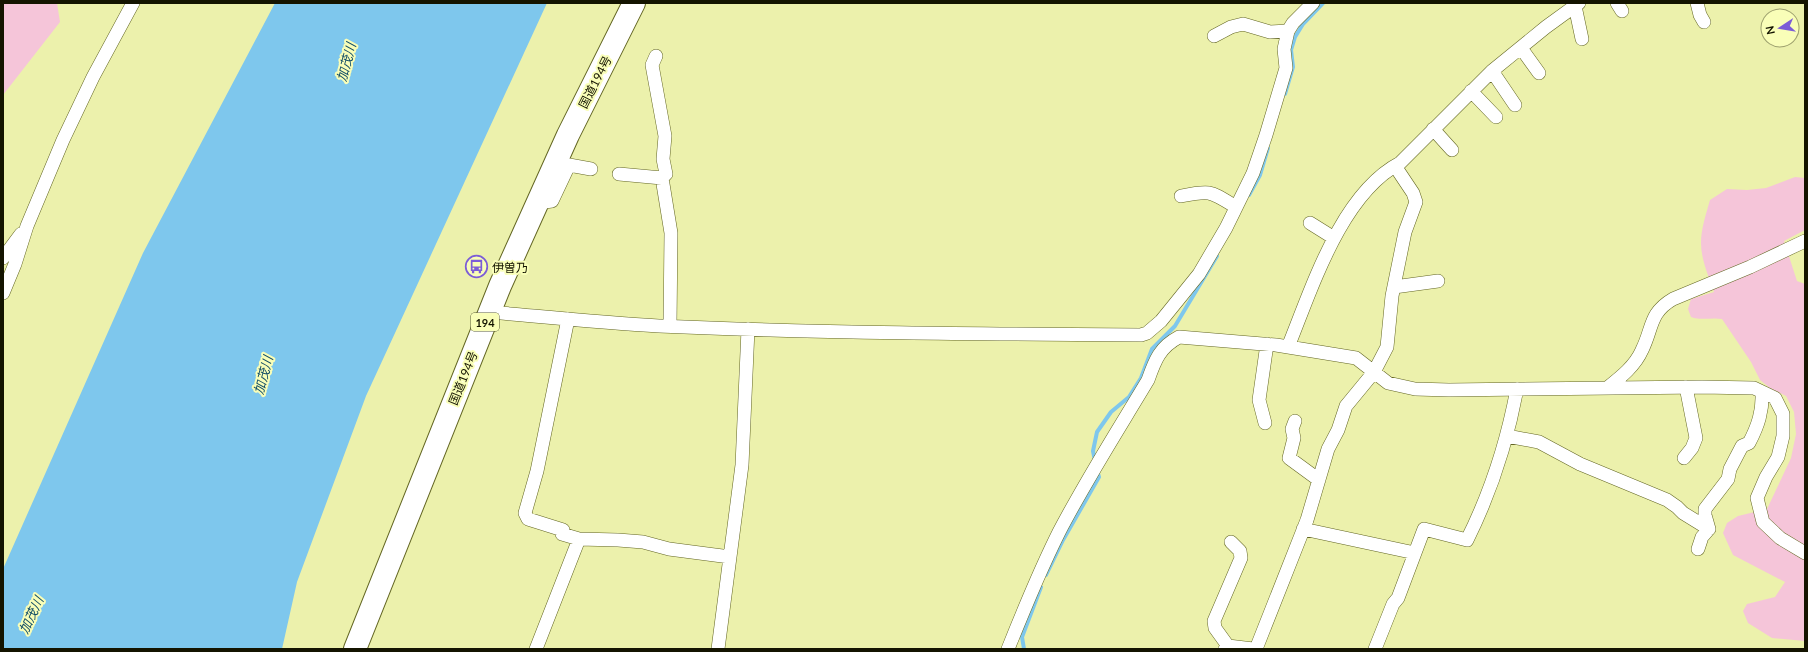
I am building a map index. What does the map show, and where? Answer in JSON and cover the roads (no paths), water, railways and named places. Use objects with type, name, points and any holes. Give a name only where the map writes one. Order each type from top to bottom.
[{"type":"highway","name":"国道194号","points":[[355,649],[489,312],[568,135],[634,3]]},
{"type":"street","points":[[3,293],[15,264],[27,226],[63,140],[93,77],[133,3]]},
{"type":"street","points":[[489,312],[670,326],[748,329],[900,333],[1133,335],[1147,333],[1154,329],[1199,274],[1253,174],[1286,68],[1284,49],[1288,31],[1313,3]]},
{"type":"street","points":[[1696,3],[1704,22]]},
{"type":"street","points":[[1577,4],[1582,39]]},
{"type":"street","points":[[1288,347],[1320,268],[1334,238],[1374,181],[1400,163],[1471,91],[1492,72],[1577,4]]},
{"type":"street","points":[[1214,36],[1231,27],[1243,24],[1270,32],[1288,31]]},
{"type":"street","points":[[1521,48],[1539,73]]},
{"type":"street","points":[[656,56],[652,65],[666,136],[663,159],[666,174],[662,178]]},
{"type":"street","points":[[1492,72],[1515,105]]},
{"type":"street","points":[[1471,91],[1496,117]]},
{"type":"street","points":[[1433,130],[1452,150]]},
{"type":"street","points":[[537,203],[552,201],[569,165],[591,169]]},
{"type":"street","points":[[1231,542],[1240,551],[1241,558],[1214,621],[1215,628],[1227,648],[1254,649],[1304,529],[1328,449],[1338,430],[1346,406],[1374,372],[1387,347],[1394,287],[1405,232],[1416,202],[1413,194],[1395,166]]},
{"type":"street","points":[[618,174],[662,178]]},
{"type":"street","points":[[662,178],[671,233],[670,326]]},
{"type":"street","points":[[1181,196],[1205,192],[1214,193],[1236,207]]},
{"type":"street","points":[[1310,224],[1334,238]]},
{"type":"street","points":[[3,258],[27,226]]},
{"type":"street","points":[[1607,388],[1629,370],[1636,361],[1642,350],[1653,320],[1662,305],[1750,267],[1805,241]]},
{"type":"street","points":[[1394,287],[1438,281]]},
{"type":"street","points":[[568,319],[537,472],[525,513],[528,519],[563,530],[562,534],[579,539],[643,542],[669,549],[730,557]]},
{"type":"street","points":[[718,649],[742,465],[748,329]]},
{"type":"street","points":[[1154,329],[1165,343]]},
{"type":"street","points":[[1008,649],[1037,578],[1060,531],[1092,472],[1148,380],[1154,364],[1165,343],[1178,337],[1267,344],[1356,358],[1388,383],[1415,389],[1449,390],[1686,387],[1754,388],[1775,398],[1783,414],[1784,436],[1778,457],[1766,477],[1757,498],[1763,522],[1780,538],[1805,553]]},
{"type":"street","points":[[1265,424],[1260,400],[1267,344]]},
{"type":"street","points":[[1684,458],[1692,448],[1696,438],[1686,387]]},
{"type":"street","points":[[1375,649],[1393,604],[1398,598],[1424,529],[1467,540],[1481,513],[1492,484],[1507,436],[1517,389]]},
{"type":"street","points":[[1709,529],[1705,509],[1728,479],[1730,469],[1742,446],[1749,443],[1762,411],[1762,392]]},
{"type":"street","points":[[1295,421],[1292,429],[1294,438],[1289,458],[1319,480]]},
{"type":"street","points":[[1507,436],[1539,442],[1580,464],[1667,500],[1678,507],[1683,513],[1709,529]]},
{"type":"street","points":[[1304,529],[1415,553]]},
{"type":"street","points":[[1698,549],[1702,537],[1709,529]]},
{"type":"street","points":[[536,649],[579,539]]},
{"type":"water","name":"加茂川","points":[[275,3],[547,3],[366,396],[297,582],[282,649],[3,649],[3,569],[143,253]]},
{"type":"waterway","points":[[1285,94],[1293,67],[1291,50],[1295,37],[1303,24],[1323,3]]},
{"type":"waterway","points":[[1249,195],[1260,175],[1268,148]]},
{"type":"waterway","points":[[1095,461],[1093,451],[1097,432],[1111,412],[1129,397],[1141,378],[1152,349],[1175,326],[1217,256]]},
{"type":"waterway","points":[[1046,575],[1063,540],[1099,477],[1097,470]]},
{"type":"waterway","points":[[1024,649],[1022,637],[1041,587]]},
{"type":"place","name":"伊曽乃","points":[[477,267]]}]
